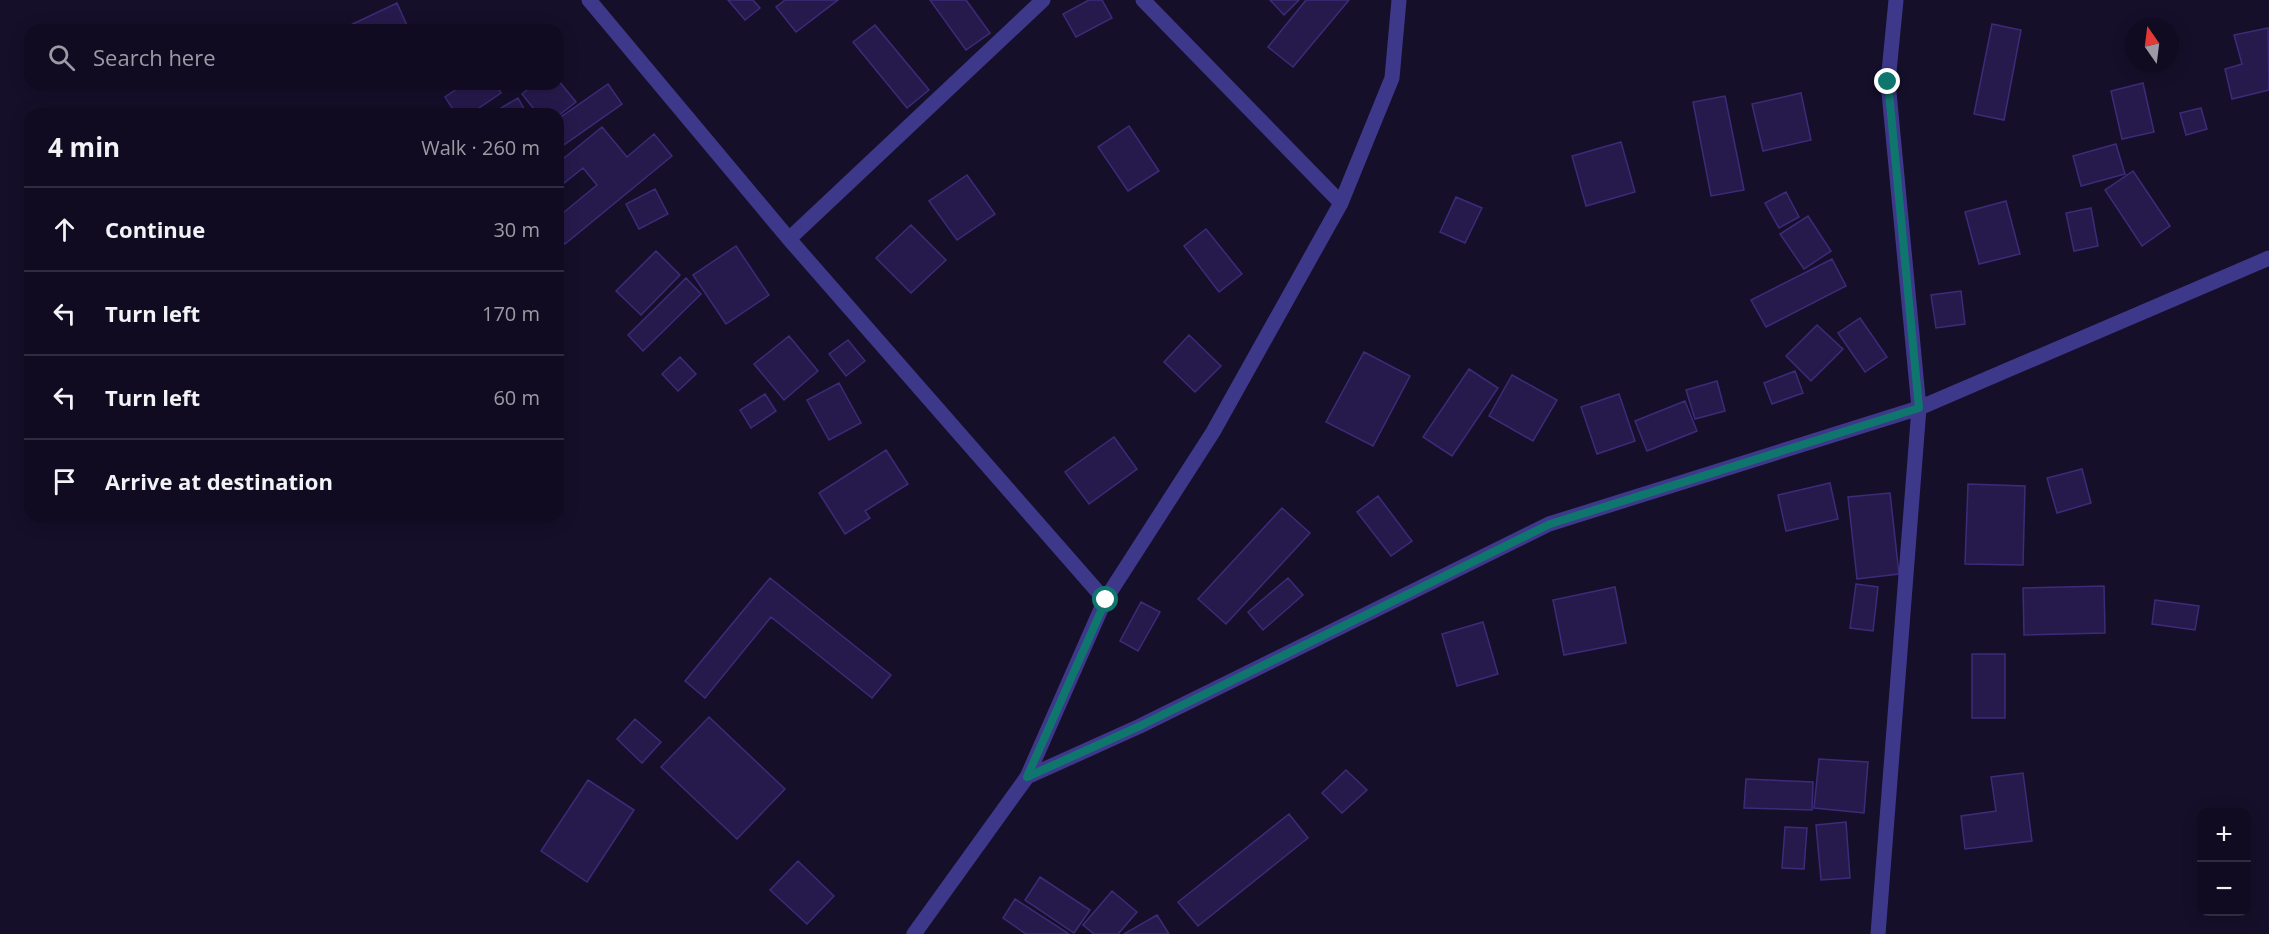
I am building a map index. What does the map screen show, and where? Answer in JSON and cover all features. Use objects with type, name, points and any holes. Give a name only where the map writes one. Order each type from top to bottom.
[{"type":"street","points":[[589,0],[789,238],[1106,600]]},
{"type":"street","points":[[789,238],[1043,0]]},
{"type":"street","points":[[1143,0],[1341,203]]},
{"type":"street","points":[[914,934],[1027,777],[1106,600],[1213,432],[1341,203],[1392,78],[1399,0]]},
{"type":"street","points":[[1878,934],[1919,408],[1888,82],[1896,0]]},
{"type":"street","points":[[1027,777],[1140,726],[1550,524],[1919,408],[2269,258]]},
{"type":"building","points":[[728,0],[753,0],[760,8],[745,20]]},
{"type":"building","points":[[785,0],[838,0],[796,32],[776,7]]},
{"type":"building","points":[[930,0],[966,0],[990,33],[966,50]]},
{"type":"building","points":[[1089,0],[1102,0],[1112,18],[1076,37],[1063,14]]},
{"type":"building","points":[[1270,0],[1299,0],[1284,15]]},
{"type":"building","points":[[1306,0],[1349,0],[1293,67],[1268,47]]},
{"type":"building","points":[[397,3],[406,24],[353,24]]},
{"type":"building","points":[[1992,24],[2021,30],[2004,120],[1974,114]]},
{"type":"building","points":[[875,25],[929,90],[907,108],[853,42]]},
{"type":"building","points":[[2268,28],[2269,90],[2232,99],[2225,69],[2242,64],[2234,35]]},
{"type":"building","points":[[2143,83],[2154,132],[2122,139],[2111,91]]},
{"type":"building","points":[[608,84],[622,104],[564,145],[564,115]]},
{"type":"building","points":[[564,87],[576,102],[564,111],[564,108],[533,108],[522,94],[527,90],[564,90]]},
{"type":"building","points":[[455,90],[499,90],[501,93],[479,108],[452,108],[445,97]]},
{"type":"building","points":[[1801,93],[1811,140],[1763,151],[1752,104]]},
{"type":"building","points":[[1725,96],[1744,190],[1711,196],[1693,102]]},
{"type":"building","points":[[518,98],[524,108],[501,108]]},
{"type":"building","points":[[2201,108],[2207,129],[2186,135],[2180,113]]},
{"type":"building","points":[[1129,126],[1159,171],[1128,191],[1098,147]]},
{"type":"building","points":[[602,127],[627,157],[654,134],[672,156],[565,244],[564,212],[597,185],[583,168],[564,183],[564,158]]},
{"type":"building","points":[[1621,142],[1635,192],[1586,206],[1572,156]]},
{"type":"building","points":[[2116,144],[2125,174],[2081,186],[2073,156]]},
{"type":"building","points":[[2133,171],[2170,226],[2142,246],[2105,190]]},
{"type":"building","points":[[967,175],[995,214],[957,240],[929,201]]},
{"type":"building","points":[[655,189],[668,214],[639,229],[626,204]]},
{"type":"building","points":[[1786,192],[1799,217],[1779,228],[1765,203]]},
{"type":"building","points":[[1456,197],[1482,208],[1465,243],[1440,232]]},
{"type":"building","points":[[2006,201],[2020,254],[1979,264],[1965,212]]},
{"type":"building","points":[[2091,208],[2098,246],[2074,251],[2066,213]]},
{"type":"building","points":[[1808,216],[1831,251],[1804,269],[1780,234]]},
{"type":"building","points":[[911,225],[946,260],[911,293],[876,258]]},
{"type":"building","points":[[1206,229],[1242,274],[1219,292],[1184,246]]},
{"type":"building","points":[[736,246],[769,295],[726,324],[693,275]]},
{"type":"building","points":[[656,251],[680,275],[641,315],[616,291]]},
{"type":"building","points":[[1832,259],[1846,286],[1766,327],[1751,300]]},
{"type":"building","points":[[686,278],[701,294],[643,351],[628,335]]},
{"type":"building","points":[[1961,291],[1965,324],[1936,328],[1931,295]]},
{"type":"building","points":[[1860,318],[1887,357],[1865,372],[1838,333]]},
{"type":"building","points":[[1817,325],[1843,349],[1811,381],[1786,356]]},
{"type":"building","points":[[1189,335],[1221,366],[1195,392],[1164,362]]},
{"type":"building","points":[[789,336],[818,371],[784,400],[754,364]]},
{"type":"building","points":[[848,340],[865,361],[846,376],[829,354]]},
{"type":"building","points":[[1364,352],[1410,376],[1373,446],[1326,422]]},
{"type":"building","points":[[680,357],[696,374],[678,391],[662,374]]},
{"type":"building","points":[[1469,369],[1498,388],[1452,456],[1423,437]]},
{"type":"building","points":[[1795,371],[1803,393],[1772,404],[1764,383]]},
{"type":"building","points":[[1512,375],[1557,400],[1533,441],[1489,416]]},
{"type":"building","points":[[1717,381],[1725,411],[1695,419],[1686,390]]},
{"type":"building","points":[[839,383],[861,423],[829,440],[807,400]]},
{"type":"building","points":[[765,394],[776,411],[751,428],[740,410]]},
{"type":"building","points":[[1619,394],[1635,441],[1597,454],[1581,407]]},
{"type":"building","points":[[1685,401],[1697,431],[1647,451],[1635,421]]},
{"type":"building","points":[[1114,437],[1137,469],[1089,504],[1065,472]]},
{"type":"building","points":[[886,450],[908,484],[865,511],[870,518],[845,534],[819,493]]},
{"type":"building","points":[[2082,469],[2091,503],[2057,513],[2047,478]]},
{"type":"building","points":[[1830,483],[1838,519],[1786,531],[1778,495]]},
{"type":"building","points":[[1968,484],[2025,486],[2023,565],[1965,564]]},
{"type":"building","points":[[1890,493],[1899,574],[1857,579],[1848,497]]},
{"type":"building","points":[[1378,496],[1412,541],[1391,556],[1357,512]]},
{"type":"building","points":[[1282,508],[1310,533],[1226,624],[1198,599]]},
{"type":"building","points":[[770,578],[891,675],[872,698],[771,617],[705,698],[685,681]]},
{"type":"building","points":[[1288,578],[1303,595],[1263,630],[1248,612]]},
{"type":"building","points":[[1856,584],[1878,587],[1873,631],[1850,628]]},
{"type":"building","points":[[2104,586],[2105,633],[2024,635],[2023,588]]},
{"type":"building","points":[[1615,587],[1626,643],[1564,655],[1553,600]]},
{"type":"building","points":[[2155,600],[2199,606],[2195,630],[2152,624]]},
{"type":"building","points":[[1141,602],[1160,612],[1138,651],[1120,641]]},
{"type":"building","points":[[1483,622],[1498,674],[1457,686],[1442,634]]},
{"type":"building","points":[[1972,654],[2005,654],[2005,718],[1972,718]]},
{"type":"building","points":[[709,717],[785,789],[737,839],[661,767]]},
{"type":"building","points":[[635,719],[661,742],[642,763],[617,739]]},
{"type":"building","points":[[1819,759],[1868,762],[1864,813],[1814,808]]},
{"type":"building","points":[[1346,770],[1367,790],[1342,813],[1322,793]]},
{"type":"building","points":[[2023,773],[2032,841],[1965,849],[1961,816],[1996,811],[1991,777]]},
{"type":"building","points":[[1746,779],[1813,782],[1812,810],[1744,808]]},
{"type":"building","points":[[588,780],[634,810],[587,882],[541,851]]},
{"type":"building","points":[[1289,814],[1308,838],[1198,926],[1178,902]]},
{"type":"building","points":[[1846,822],[1850,878],[1821,880],[1816,825]]},
{"type":"building","points":[[1785,827],[1807,828],[1804,869],[1782,868]]},
{"type":"building","points":[[798,861],[834,896],[807,924],[770,890]]},
{"type":"building","points":[[1040,877],[1090,910],[1074,933],[1025,900]]},
{"type":"building","points":[[1112,891],[1137,912],[1118,934],[1094,934],[1083,925]]},
{"type":"building","points":[[1015,899],[1069,934],[1026,934],[1003,918]]},
{"type":"building","points":[[1157,915],[1169,934],[1124,934]]},
{"type":"route","points":[[1106,600],[1027,777],[1140,726],[1550,524],[1919,408],[1888,82]]}]
